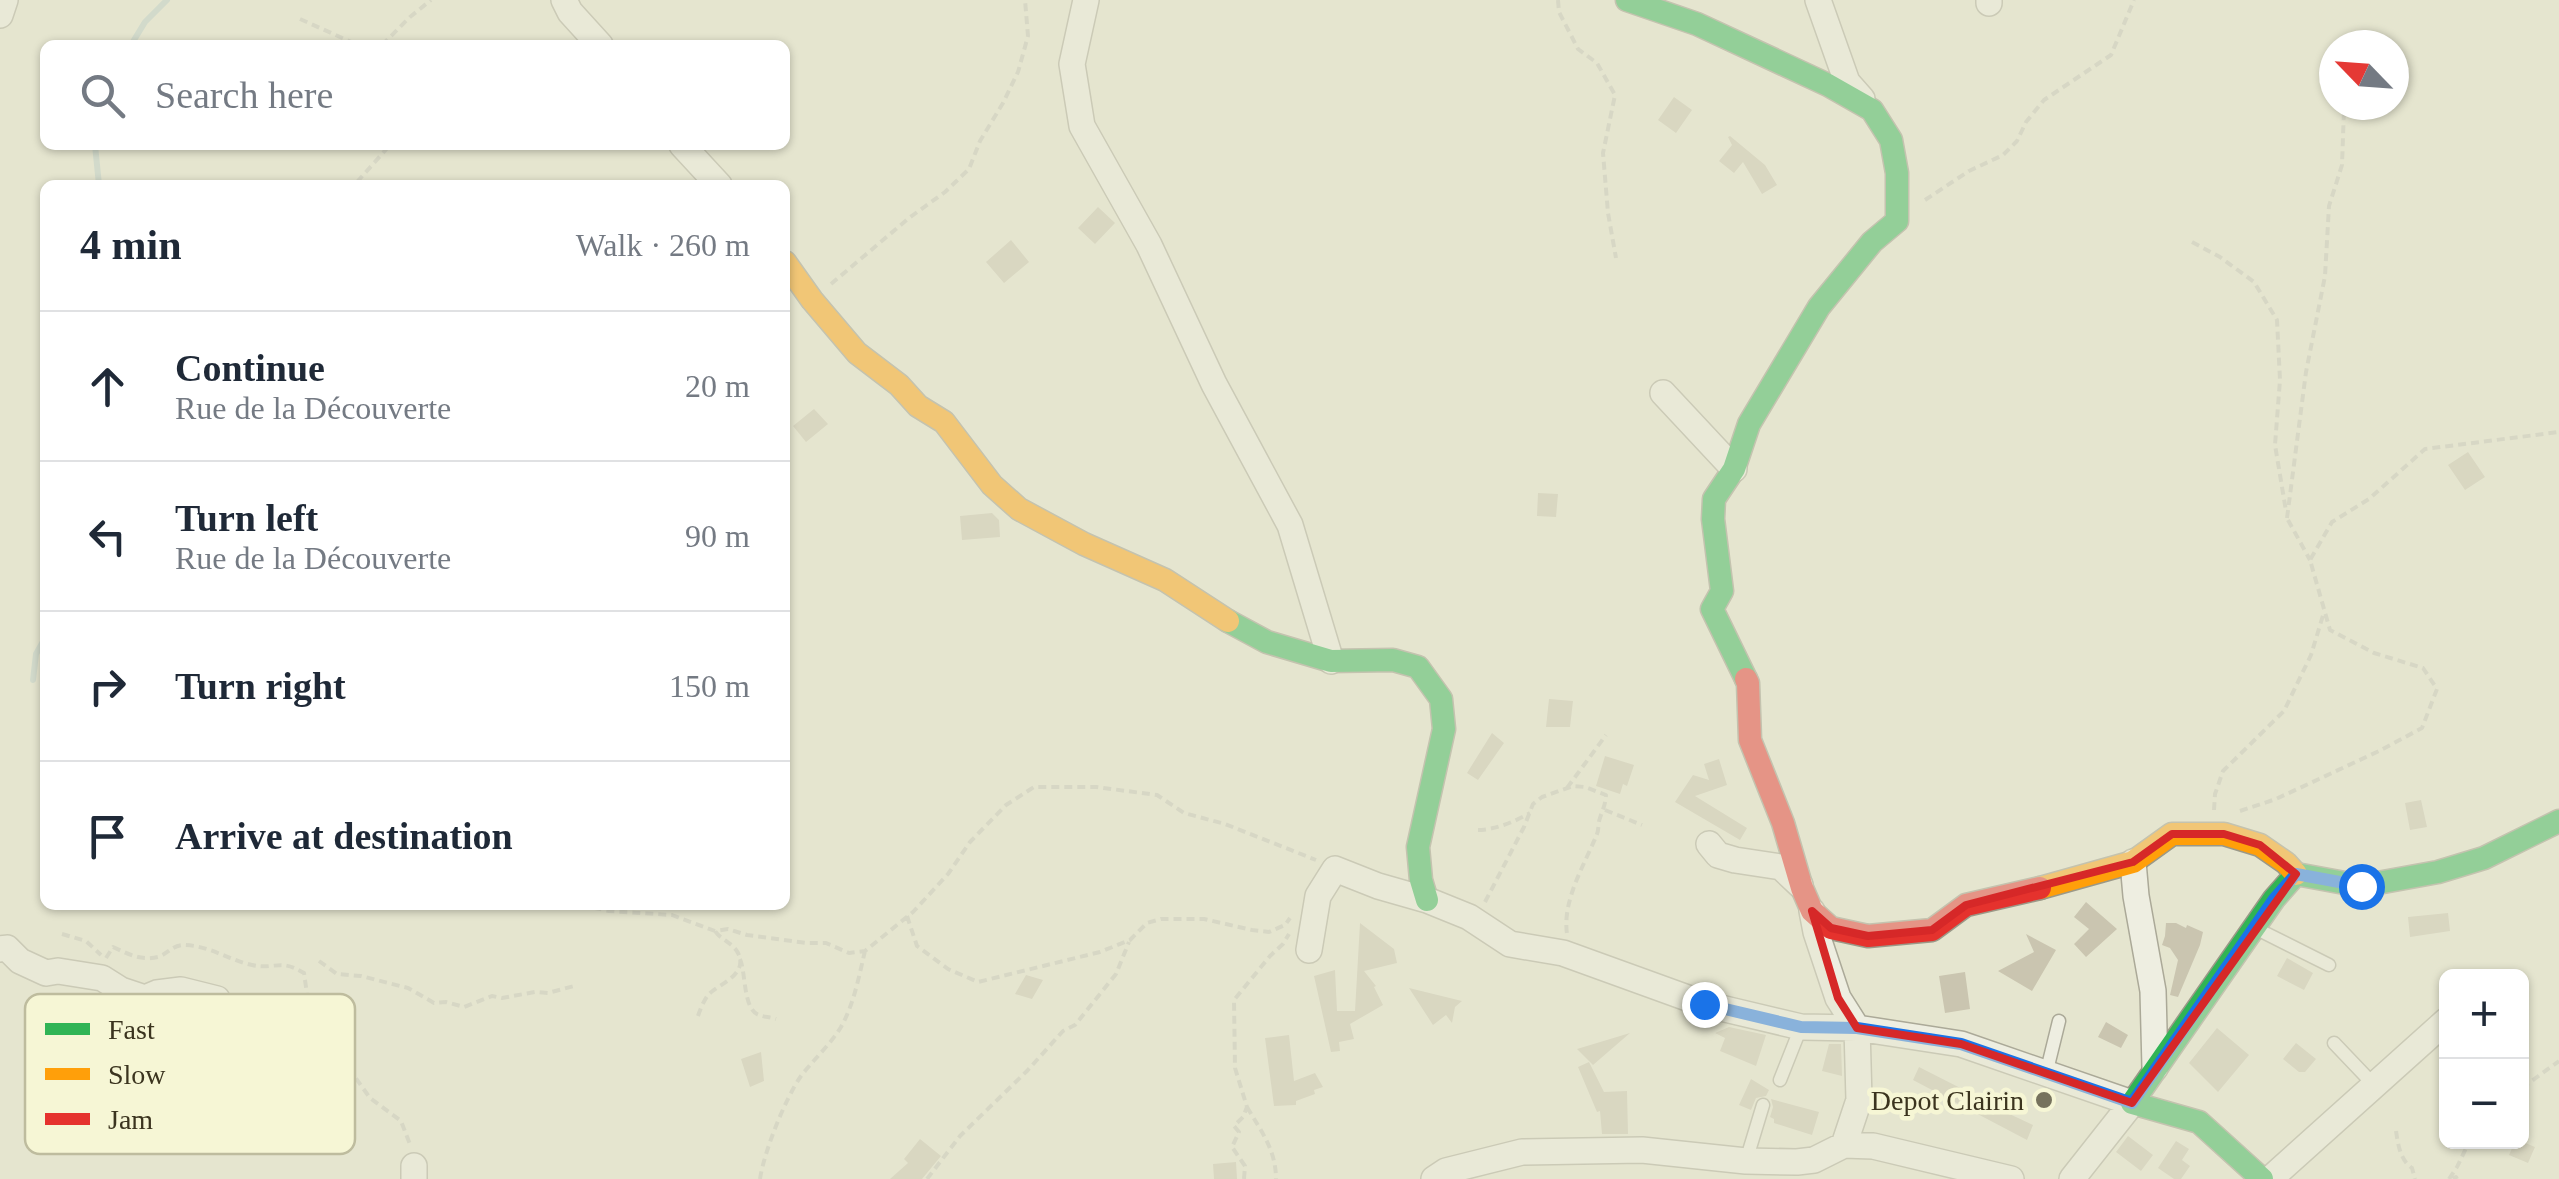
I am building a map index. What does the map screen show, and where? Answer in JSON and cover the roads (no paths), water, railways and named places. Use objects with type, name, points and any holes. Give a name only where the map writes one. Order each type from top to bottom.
[{"type":"street","points":[[0,15],[6,0]]},
{"type":"street","points":[[564,0],[595,40]]},
{"type":"street","points":[[1086,0],[1072,64],[1082,126],[1150,245],[1214,384],[1290,525],[1330,661]]},
{"type":"street","points":[[1627,0],[1697,24],[1828,85],[1872,110]]},
{"type":"street","points":[[1818,0],[1847,82],[1872,110],[1890,140],[1897,174],[1897,222],[1872,242],[1819,307],[1749,424],[1734,469],[1714,499],[1722,591],[1712,609],[1748,682],[1750,740],[1783,823],[1838,998],[1857,1028],[1860,1100],[1844,1145]]},
{"type":"street","points":[[687,150],[714,180]]},
{"type":"street","points":[[790,269],[857,352],[900,385],[918,406],[944,422],[992,485],[1019,509],[1084,544],[1165,580],[1267,642],[1330,661],[1394,660],[1418,667],[1441,699],[1444,729],[1418,847],[1427,900]]},
{"type":"street","points":[[1664,393],[1734,469]]},
{"type":"street","points":[[1709,844],[1718,855],[1781,867],[1831,928],[1868,936],[1932,930],[1966,905],[2134,862],[2172,834],[2224,834],[2260,846],[2286,862],[2296,874],[2361,886],[2438,872],[2484,858],[2559,821]]},
{"type":"street","points":[[2134,862],[2138,914],[2153,990],[2155,1068]]},
{"type":"street","points":[[1309,950],[1317,899],[1335,868],[1427,900],[1475,921],[1510,944],[1563,953],[1704,1004],[1801,1027],[1857,1028],[1961,1044],[2199,1122],[2262,1179]]},
{"type":"street","points":[[2072,1179],[2132,1103],[2274,899],[2296,874]]},
{"type":"street","points":[[0,949],[7,948],[20,961],[46,973],[58,971],[102,978],[132,994]]},
{"type":"street","points":[[154,994],[180,990],[196,994]]},
{"type":"street","points":[[2270,1179],[2439,1026]]},
{"type":"street","points":[[1434,1179],[1446,1171],[1522,1152],[1642,1150],[1746,1161],[1814,1160],[1844,1145],[1874,1146],[2011,1179]]},
{"type":"lane","points":[[2254,928],[2329,966]]},
{"type":"lane","points":[[2046,1074],[2059,1021]]},
{"type":"lane","points":[[1780,1080],[1801,1027]]},
{"type":"lane","points":[[2334,1043],[2375,1086]]},
{"type":"lane","points":[[1746,1161],[1763,1105]]},
{"type":"waterway","points":[[134,40],[167,0]]},
{"type":"waterway","points":[[96,150],[98,180]]},
{"type":"waterway","points":[[33,680],[40,647]]},
{"type":"place","name":"Depot Clairin","points":[[2044,1100]]}]
